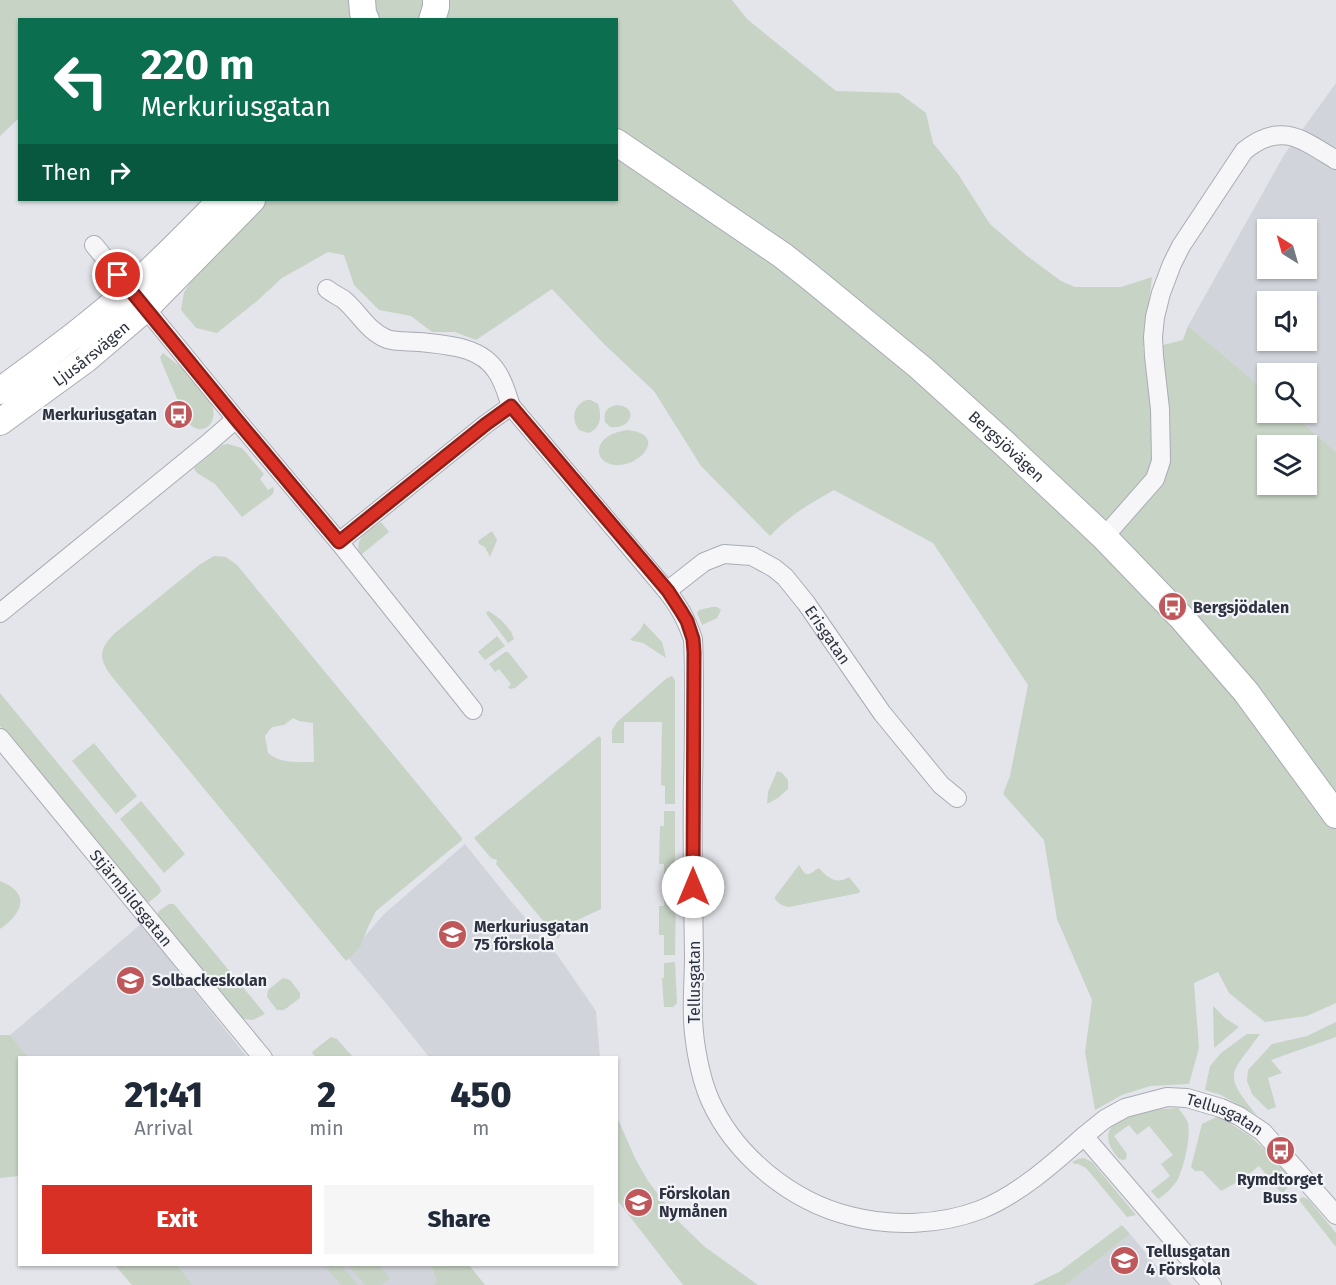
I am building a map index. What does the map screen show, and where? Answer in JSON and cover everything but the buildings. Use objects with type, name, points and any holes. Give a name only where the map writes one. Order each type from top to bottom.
[{"type":"main road","name":"Bergsjövägen","points":[[618,143],[782,255],[856,313],[946,390],[1104,537],[1182,618],[1246,692],[1336,815]]},
{"type":"main road","name":"Ljusårsvägen","points":[[0,422],[85,360],[138,299],[185,237],[220,201]]},
{"type":"main road","name":"Ljusårsvägen","points":[[0,391],[94,319],[138,299],[251,201]]},
{"type":"street","points":[[1104,537],[1155,479],[1161,461],[1160,409],[1154,356],[1155,317],[1161,293],[1181,246],[1244,151],[1255,141],[1269,136],[1292,136],[1307,142],[1336,160]]},
{"type":"street","points":[[94,245],[339,542],[473,710]]},
{"type":"street","points":[[327,290],[344,300],[368,327],[389,340],[442,345],[466,350],[486,358],[499,374],[511,406],[339,542]]},
{"type":"street","name":"Tellusgatan","points":[[511,406],[668,591],[687,621],[693,639],[693,1020],[697,1053],[710,1100],[741,1148],[762,1170],[799,1196],[826,1209],[864,1220],[907,1223],[946,1220],[981,1209],[1023,1186],[1105,1119],[1125,1108],[1167,1097],[1187,1098],[1239,1116],[1263,1132],[1336,1215]]},
{"type":"street","points":[[0,614],[236,419]]},
{"type":"street","name":"Erisgatan","points":[[668,591],[704,562],[724,554],[752,556],[774,568],[785,577],[806,603],[882,713],[941,785],[957,798]]},
{"type":"street","name":"Stjärnbildsgatan","points":[[0,738],[261,1056]]},
{"type":"street","points":[[1084,1136],[1212,1285]]},
{"type":"shaded area","points":[[1336,83],[1336,452],[1303,423],[1317,423],[1317,363],[1257,363],[1257,384],[1188,326],[1284,155]]},
{"type":"shaded area","name":"Merkuriusgatan 75 förskola","points":[[465,844],[558,956],[596,1011],[600,1056],[428,1056],[347,957],[384,914]]},
{"type":"shaded area","name":"Solbackeskolan","points":[[141,924],[246,1056],[27,1056],[10,1035]]},
{"type":"shaded area","name":"Tellusgatan 4 Förskola","points":[[1130,1234],[1172,1285],[1066,1285]]},
{"type":"shaded area","points":[[178,1266],[431,1266],[436,1280],[434,1285],[193,1285]]},
{"type":"green space","points":[[0,0],[732,0],[747,19],[836,91],[899,93],[926,113],[933,143],[958,174],[990,224],[1061,281],[1075,287],[1121,287],[1152,277],[1143,350],[1183,340],[1188,326],[1257,384],[1257,423],[1303,423],[1316,435],[1257,435],[1257,495],[1317,495],[1317,436],[1336,452],[1336,1003],[1307,1016],[1265,1022],[1229,993],[1218,972],[1194,983],[1199,1048],[1189,1084],[1150,1086],[1122,1095],[1095,1110],[1085,1052],[1092,1000],[1057,919],[1044,840],[1003,794],[1010,776],[1028,685],[933,543],[834,490],[808,505],[770,536],[701,466],[654,391],[604,344],[552,289],[476,340],[455,332],[432,332],[411,316],[379,310],[354,285],[344,255],[328,252],[282,278],[217,333],[196,328],[181,310],[184,292],[199,270],[223,201],[618,201],[618,18],[18,18],[18,119],[0,136]]},
{"type":"green space","points":[[163,353],[181,367],[210,401],[213,409],[212,422],[203,429],[192,426],[186,420],[162,363],[160,357]]},
{"type":"green space","points":[[586,400],[598,404],[600,413],[598,425],[588,433],[579,430],[574,417],[578,406]]},
{"type":"green space","points":[[617,405],[629,410],[630,418],[623,425],[610,427],[605,422],[605,413]]},
{"type":"green space","points":[[627,430],[646,437],[648,444],[644,453],[627,464],[607,463],[599,454],[602,442],[605,438]]},
{"type":"green space","points":[[228,444],[242,448],[264,474],[260,479],[268,490],[274,488],[273,494],[242,517],[215,484],[197,473],[194,468],[222,445]]},
{"type":"green space","points":[[381,522],[389,532],[360,554],[358,548],[361,539]]},
{"type":"green space","points":[[492,531],[497,540],[490,557],[485,547],[478,541]]},
{"type":"green space","points":[[214,556],[226,557],[237,565],[462,838],[376,911],[360,947],[346,961],[113,678],[103,660],[105,645],[115,633],[199,565]],"holes":[[[293,718],[313,723],[314,762],[284,761],[268,753],[265,736],[272,727],[284,725]]]},
{"type":"green space","points":[[712,607],[721,610],[717,618],[702,625],[697,613],[699,610]]},
{"type":"green space","points":[[488,611],[504,623],[514,639],[508,643],[486,613]]},
{"type":"green space","points":[[644,623],[662,642],[666,658],[643,643],[630,640]]},
{"type":"green space","points":[[497,636],[505,646],[485,660],[478,652]]},
{"type":"green space","points":[[508,652],[528,677],[515,688],[510,689],[508,687],[511,684],[499,669],[495,672],[489,664]]},
{"type":"green space","points":[[672,676],[675,680],[675,804],[665,804],[665,786],[661,785],[662,722],[624,722],[624,743],[612,743],[612,730],[617,722]]},
{"type":"green space","points":[[0,693],[159,886],[161,891],[149,902],[145,902],[0,726]]},
{"type":"green space","points":[[599,736],[601,738],[601,909],[569,924],[558,939],[496,864],[497,860],[491,858],[474,838]]},
{"type":"green space","points":[[94,743],[137,796],[116,814],[72,761]]},
{"type":"green space","points":[[777,771],[788,780],[788,789],[767,804],[768,792]]},
{"type":"green space","points":[[141,801],[185,854],[164,873],[120,819]]},
{"type":"green space","points":[[664,811],[675,811],[675,879],[664,879],[664,864],[659,864],[660,826],[664,826]]},
{"type":"green space","points":[[799,865],[807,874],[819,868],[832,879],[840,880],[849,877],[860,891],[789,907],[783,905],[776,901],[775,897]]},
{"type":"green space","points":[[0,881],[16,891],[20,897],[20,904],[14,916],[0,929]]},
{"type":"green space","points":[[665,887],[676,887],[675,955],[664,955],[664,935],[659,935],[659,906],[664,906]]},
{"type":"green space","points":[[169,904],[174,904],[265,1014],[253,1020],[242,1019],[157,915]]},
{"type":"green space","points":[[675,962],[677,1003],[673,1007],[664,1007],[662,978],[664,978],[664,963]]},
{"type":"green space","points":[[283,978],[290,980],[300,993],[300,998],[284,1010],[277,1010],[267,997],[268,990]]},
{"type":"green space","points":[[1213,1006],[1239,1027],[1214,1048]]},
{"type":"green space","points":[[1336,1022],[1336,1037],[1271,1060],[1282,1073],[1268,1078],[1276,1107],[1268,1110],[1252,1094],[1247,1081],[1248,1070],[1272,1044],[1307,1036]]},
{"type":"green space","points":[[1247,1034],[1260,1034],[1237,1066],[1234,1081],[1257,1115],[1221,1095],[1205,1090],[1210,1066],[1221,1053]]},
{"type":"green space","points":[[0,1035],[10,1035],[27,1056],[18,1056],[18,1176],[0,1178]]},
{"type":"green space","points":[[331,1037],[337,1039],[352,1056],[315,1056],[313,1051]]},
{"type":"green space","points":[[1178,1108],[1188,1123],[1189,1136],[1183,1167],[1178,1179],[1158,1199],[1151,1191],[1170,1176],[1161,1164],[1173,1155],[1149,1126],[1137,1135],[1129,1125],[1114,1136],[1127,1154],[1126,1159],[1119,1159],[1109,1143],[1109,1133],[1114,1125],[1134,1114]]},
{"type":"green space","points":[[1218,1116],[1250,1136],[1274,1158],[1293,1181],[1282,1194],[1259,1166],[1241,1180],[1221,1191],[1202,1171],[1195,1171],[1191,1167],[1202,1124]]},
{"type":"green space","points":[[618,1119],[648,1181],[679,1222],[705,1247],[758,1285],[683,1285],[618,1201]]},
{"type":"green space","points":[[1084,1158],[1092,1162],[1136,1215],[1127,1217],[1086,1168],[1072,1162]]},
{"type":"green space","points":[[1302,1197],[1308,1199],[1336,1233],[1336,1247],[1299,1200]]},
{"type":"green space","points":[[1122,1225],[1130,1234],[1066,1285],[1032,1285],[1059,1272]]},
{"type":"green space","points":[[116,1266],[178,1266],[193,1285],[132,1285]]},
{"type":"green space","points":[[325,1266],[342,1266],[358,1285],[341,1285]]},
{"type":"green space","points":[[349,1266],[380,1266],[390,1278],[381,1285],[365,1285]]},
{"type":"green space","points":[[431,1266],[470,1266],[485,1285],[434,1285],[436,1280]]},
{"type":"place","name":"Merkuriusgatan","points":[[178,414]]},
{"type":"place","name":"Bergsjödalen","points":[[1172,607]]},
{"type":"place","name":"Merkuriusgatan 75 förskola","points":[[453,935]]},
{"type":"place","name":"Solbackeskolan","points":[[131,980]]},
{"type":"place","name":"Rymdtorget Buss","points":[[1280,1151]]},
{"type":"place","name":"Förskolan Nymånen","points":[[638,1202]]},
{"type":"place","name":"Tellusgatan 4 Förskola","points":[[1125,1260]]},
{"type":"route","points":[[118,275],[339,542],[511,406],[668,591],[687,621],[693,639],[694,652],[693,887]]}]
